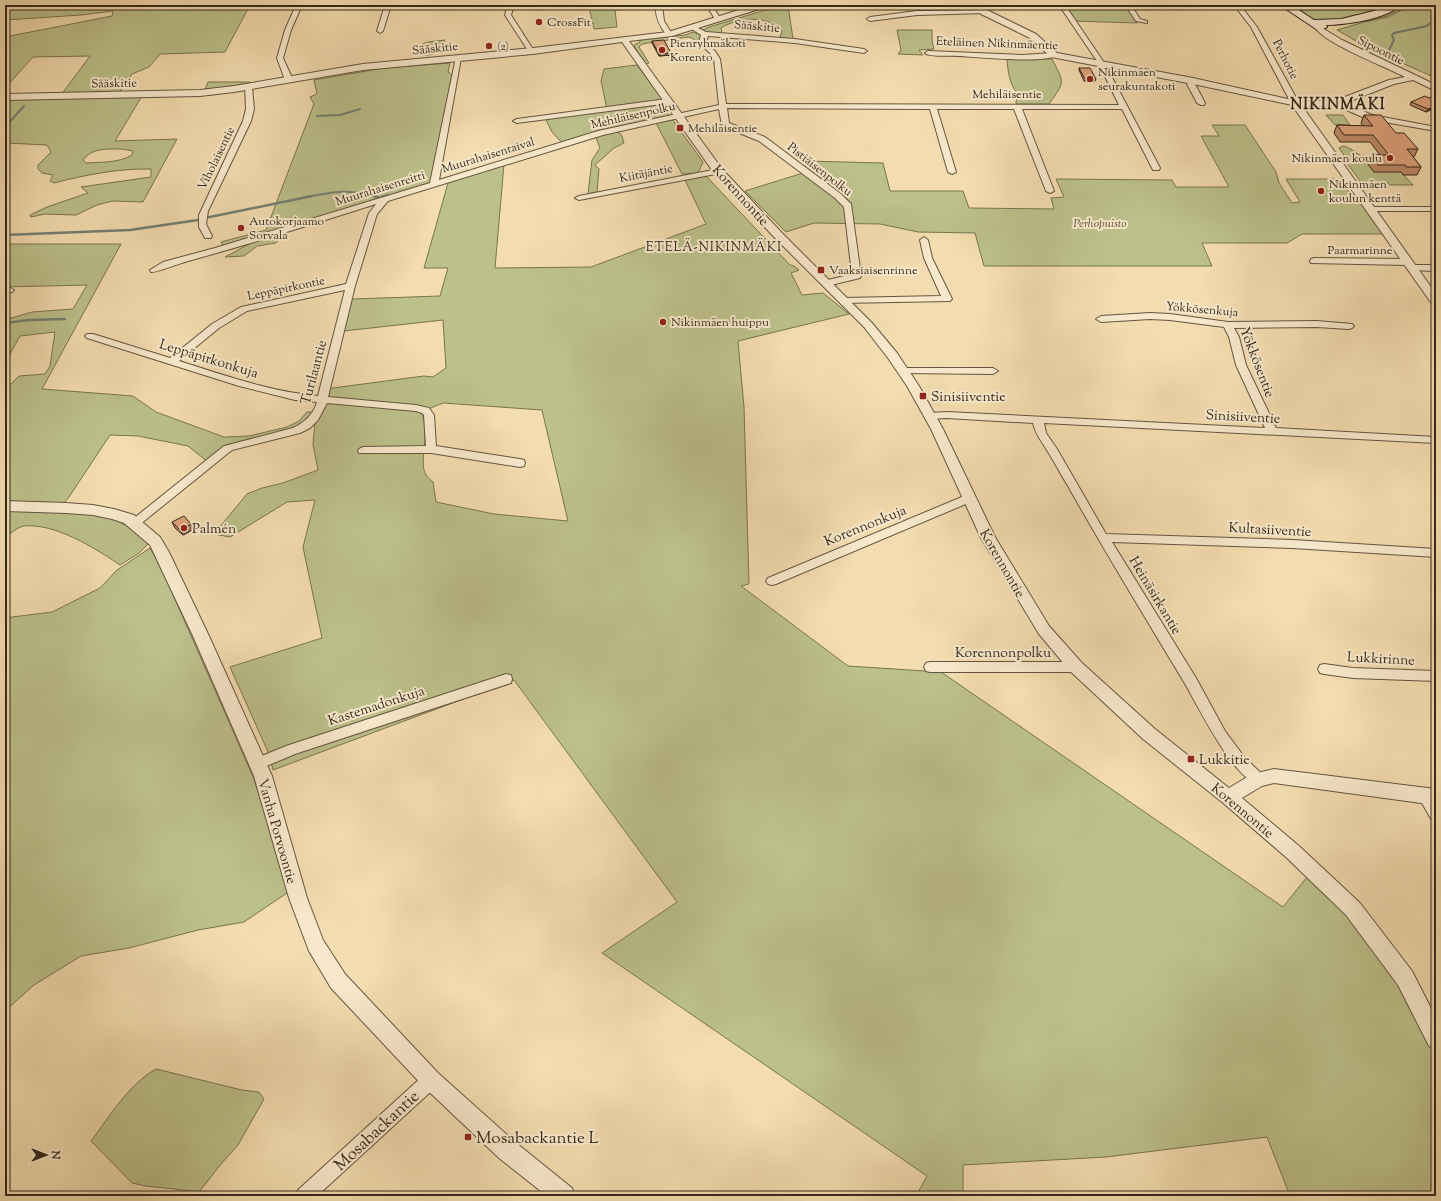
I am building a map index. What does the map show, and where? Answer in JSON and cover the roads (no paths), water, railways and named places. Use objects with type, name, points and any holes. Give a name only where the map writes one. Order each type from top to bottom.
[{"type":"main road","name":"Sipoontie","points":[[1285,5],[1315,26]]},
{"type":"main road","points":[[1315,26],[1329,26],[1389,10],[1395,5]]},
{"type":"street","points":[[290,80],[280,58],[288,30],[299,5]]},
{"type":"street","points":[[380,31],[388,5]]},
{"type":"street","points":[[511,5],[508,15],[531,51]]},
{"type":"street","points":[[658,5],[659,18],[662,26],[668,34]]},
{"type":"street","points":[[709,5],[717,18]]},
{"type":"street","points":[[692,27],[763,5]]},
{"type":"street","points":[[978,5],[984,12],[1033,36],[1054,55]]},
{"type":"street","points":[[1062,5],[1102,64],[1156,168]]},
{"type":"street","points":[[1128,5],[1138,20],[1145,22]]},
{"type":"street","name":"Perhotie","points":[[1237,5],[1254,27],[1295,103],[1436,302]]},
{"type":"street","points":[[870,19],[917,13],[984,12]]},
{"type":"street","name":"Sipoontie","points":[[1315,26],[1324,34],[1339,42],[1436,88]]},
{"type":"street","name":"Sääskitie","points":[[5,97],[200,93],[248,87],[352,69],[624,40],[668,34],[692,27],[705,34],[795,41],[864,50]]},
{"type":"street","points":[[705,34],[702,43],[713,52],[716,58],[722,106]]},
{"type":"street","name":"Korennontie","points":[[624,40],[718,171],[778,235],[868,325],[904,372],[930,416],[988,538],[1044,630],[1076,667],[1149,734],[1228,797],[1293,852],[1353,909],[1405,978],[1436,1039]]},
{"type":"street","name":"Eteläinen Nikinmäentie","points":[[928,53],[1002,56],[1054,55],[1193,81],[1295,103],[1338,103],[1409,75]]},
{"type":"street","name":"Muurahaisenreitti","points":[[154,270],[166,264],[218,250],[434,184],[457,71],[458,58]]},
{"type":"street","name":"Sipoontie","points":[[1409,75],[1436,84]]},
{"type":"street","points":[[1193,81],[1191,84],[1192,88],[1200,103]]},
{"type":"street","name":"Viholaisentie","points":[[208,236],[202,227],[201,220],[247,121],[250,109],[248,87]]},
{"type":"street","points":[[517,121],[668,101]]},
{"type":"street","points":[[1338,103],[1370,117],[1436,129]]},
{"type":"street","name":"Mehiläisentie","points":[[722,106],[1123,107]]},
{"type":"street","name":"Mehiläisenpolku","points":[[549,149],[601,133],[722,106]]},
{"type":"street","name":"Pistiäisenpolku","points":[[722,106],[725,124],[762,139],[838,196],[848,206],[857,276],[827,283]]},
{"type":"street","points":[[933,106],[952,172]]},
{"type":"street","points":[[1017,106],[1050,191]]},
{"type":"street","name":"Muurahaisentaival","points":[[434,184],[549,149]]},
{"type":"street","name":"Kiitäjäntie","points":[[579,198],[718,171]]},
{"type":"street","name":"Turilaantie","points":[[134,523],[228,448],[237,444],[288,434],[314,419],[319,411],[323,398],[350,286],[373,212],[384,200]]},
{"type":"street","points":[[1370,209],[1436,209]]},
{"type":"street","points":[[844,301],[947,300],[928,258],[924,240]]},
{"type":"street","name":"Paarmarinne","points":[[1314,261],[1409,265],[1436,268]]},
{"type":"street","name":"Leppäpirkontie","points":[[172,361],[230,315],[244,309],[350,286]]},
{"type":"street","name":"Yökkösenkuja","points":[[1100,319],[1150,316],[1170,317],[1228,325],[1309,324],[1349,326]]},
{"type":"street","name":"Yökkösentie","points":[[1228,325],[1234,337],[1241,365],[1272,432]]},
{"type":"street","name":"Leppäpirkonkuja","points":[[90,336],[243,384],[291,396],[323,398],[425,410],[429,415],[431,449]]},
{"type":"street","points":[[904,372],[992,371]]},
{"type":"street","name":"Sinisiiventie","points":[[930,416],[947,415],[1038,421],[1436,440]]},
{"type":"street","name":"Heinäsirkantie","points":[[1038,421],[1041,434],[1052,448],[1103,538],[1191,682],[1220,735],[1240,762],[1258,779]]},
{"type":"street","points":[[363,451],[431,449],[520,463]]},
{"type":"street","name":"Korennonkuja","points":[[772,581],[969,498]]},
{"type":"street","name":"Vanha Porvoontie","points":[[5,506],[92,510],[114,514],[129,519],[154,540],[162,552],[263,776],[298,898],[316,945],[338,981],[431,1080],[507,1150],[564,1196]]},
{"type":"street","name":"Kultasiiventie","points":[[1103,538],[1293,544],[1436,553]]},
{"type":"street","name":"Korennonpolku","points":[[930,667],[1076,667]]},
{"type":"street","name":"Lukkirinne","points":[[1324,669],[1353,673],[1436,676]]},
{"type":"street","name":"Kastemadonkuja","points":[[257,764],[291,750],[506,679]]},
{"type":"street","points":[[1228,797],[1258,779],[1274,776],[1431,797],[1436,815]]},
{"type":"street","name":"Mosabackantie","points":[[304,1196],[431,1080]]},
{"type":"waterway","points":[[1387,54],[1394,40],[1392,35],[1394,33],[1427,26],[1436,18]]},
{"type":"waterway","points":[[5,127],[24,106]]},
{"type":"waterway","points":[[317,116],[340,115],[360,109]]},
{"type":"waterway","points":[[307,197],[326,193],[342,192],[358,193],[377,197]]},
{"type":"waterway","points":[[382,197],[388,195]]},
{"type":"waterway","points":[[205,218],[312,196]]},
{"type":"waterway","points":[[377,197],[382,197]]},
{"type":"waterway","points":[[5,235],[130,230],[198,220]]},
{"type":"waterway","points":[[5,323],[28,320],[65,319]]},
{"type":"place","name":"CrossFit","points":[[539,22]]},
{"type":"place","name":"(2)","points":[[489,46]]},
{"type":"place","name":"Pienryhmäkoti Korento","points":[[662,50]]},
{"type":"place","name":"Nikinmäen seurakuntakoti","points":[[1090,79]]},
{"type":"place","name":"Mehiläisentie","points":[[680,128]]},
{"type":"place","name":"Nikinmäen koulu","points":[[1390,158]]},
{"type":"place","name":"Nikinmäen koulun kenttä","points":[[1321,191]]},
{"type":"place","name":"Autokorjaamo Sorvala","points":[[241,228]]},
{"type":"place","name":"Vaaksiaisenrinne","points":[[821,270]]},
{"type":"place","name":"Nikinmäen huippu","points":[[663,322]]},
{"type":"place","name":"Sinisiiventie","points":[[923,396]]},
{"type":"place","name":"Palmén","points":[[184,528]]},
{"type":"place","name":"Lukkitie","points":[[1191,759]]},
{"type":"place","name":"Mosabackantie L","points":[[468,1137]]},
{"type":"district","name":"NIKINMÄKI","points":[[1338,104]]},
{"type":"district","name":"ETELÄ-NIKINMÄKI","points":[[714,246]]},
{"type":"park label","name":"Perhopuisto","points":[[1100,223]]}]
